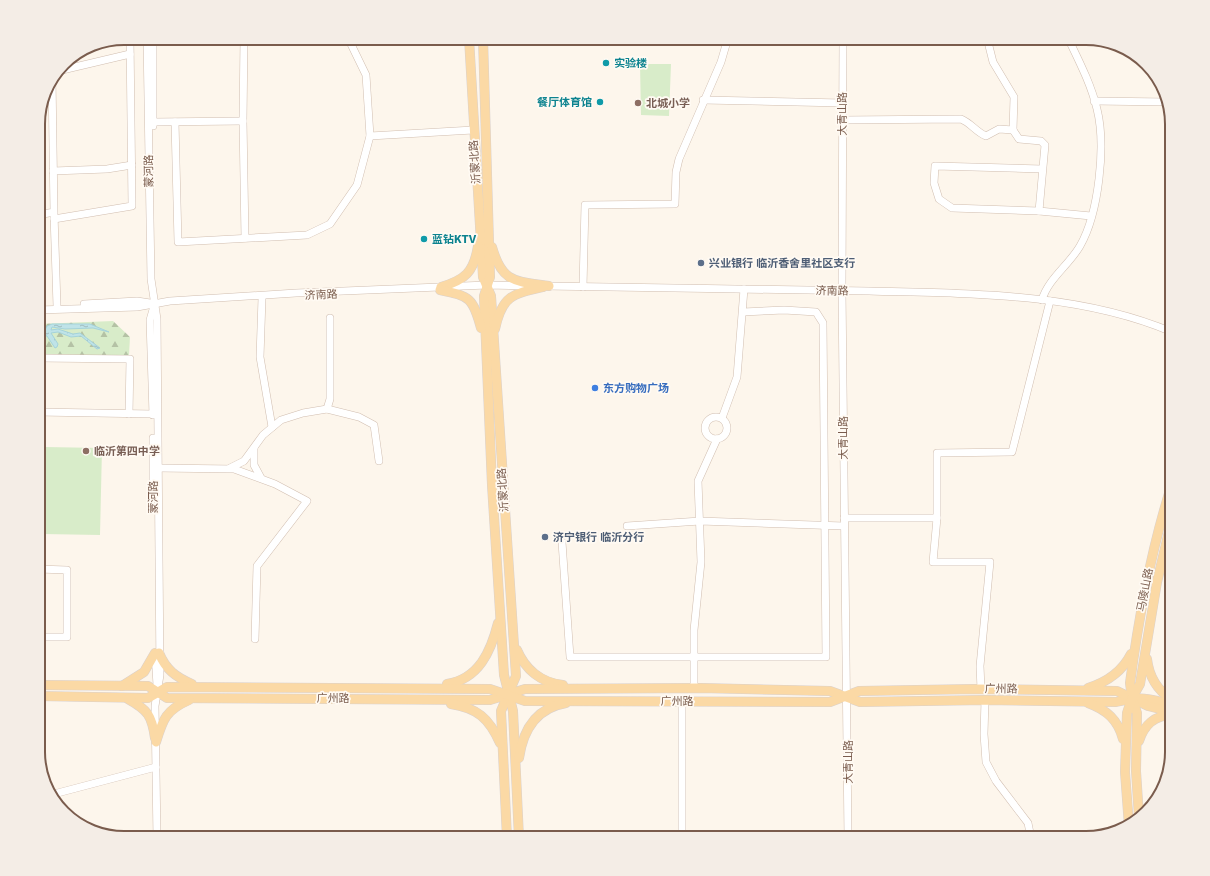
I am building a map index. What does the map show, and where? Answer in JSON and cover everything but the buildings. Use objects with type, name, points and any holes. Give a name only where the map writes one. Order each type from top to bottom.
[{"type":"main road","name":"沂蒙北路","points":[[469,45],[473,130],[490,277],[484,296],[516,676],[502,711],[502,746],[507,831]]},
{"type":"main road","name":"沂蒙北路","points":[[483,45],[484,231]]},
{"type":"main road","points":[[484,231],[497,264],[504,274],[519,281],[548,286]]},
{"type":"main road","points":[[440,288],[457,282],[467,275],[477,253],[484,231]]},
{"type":"main road","points":[[489,343],[502,307],[507,300],[517,293],[548,286]]},
{"type":"main road","points":[[440,288],[460,294],[469,299],[476,309],[489,343]]},
{"type":"main road","name":"沂蒙北路","points":[[489,343],[492,485],[504,675],[513,711],[519,831]]},
{"type":"main road","name":"马陵山路","points":[[1139,811],[1136,752],[1137,713],[1132,698],[1130,683],[1134,647],[1146,580],[1165,506]]},
{"type":"main road","name":"马陵山路","points":[[1129,819],[1126,748],[1127,712],[1132,698],[1140,684],[1145,647],[1165,548]]},
{"type":"main road","points":[[427,687],[454,683],[467,678],[487,656],[500,616]]},
{"type":"main road","points":[[514,644],[530,671],[544,680],[558,685],[590,688]]},
{"type":"main road","points":[[1079,690],[1101,684],[1114,675],[1126,664],[1134,647]]},
{"type":"main road","points":[[1145,647],[1148,669],[1155,684],[1165,693]]},
{"type":"main road","points":[[122,686],[144,672],[157,653],[170,672],[179,679],[197,686]]},
{"type":"main road","name":"广州路","points":[[45,684],[148,686],[167,698],[490,700],[524,689],[694,688],[830,691],[860,702],[1079,700],[1116,702],[1132,698],[1149,698],[1165,703]]},
{"type":"main road","name":"广州路","points":[[45,696],[148,698],[167,687],[197,686],[427,687],[490,689],[509,694],[525,701],[591,700],[830,702],[859,691],[981,689],[1079,690],[1117,691],[1148,706],[1165,710]]},
{"type":"main road","points":[[125,698],[146,710],[153,720],[156,742]]},
{"type":"main road","points":[[156,742],[163,720],[170,710],[194,698]]},
{"type":"main road","points":[[426,699],[467,706],[484,717],[494,730],[502,746]]},
{"type":"main road","points":[[516,773],[525,734],[533,720],[544,712],[560,704],[591,700]]},
{"type":"main road","points":[[1079,700],[1099,707],[1111,716],[1120,727],[1126,748]]},
{"type":"main road","points":[[1136,752],[1142,730],[1152,720],[1165,715]]},
{"type":"street","points":[[45,215],[132,206],[130,45]]},
{"type":"street","name":"蒙河路","points":[[147,45],[151,279],[157,319],[157,653],[155,675],[158,691],[156,706],[157,831]]},
{"type":"street","name":"蒙河路","points":[[153,45],[155,303],[150,320],[157,653]]},
{"type":"street","points":[[244,45],[243,121],[245,238]]},
{"type":"street","points":[[175,122],[178,242],[307,235],[330,224],[357,185],[370,136],[366,75],[351,45]]},
{"type":"street","points":[[583,287],[584,205],[675,204],[676,172],[679,159],[703,100],[721,62],[726,45]]},
{"type":"street","name":"大青山路","points":[[843,45],[842,290],[848,831]]},
{"type":"street","points":[[989,45],[993,62],[1014,97],[1013,130],[1019,139],[1041,141],[1045,145],[1039,211]]},
{"type":"street","points":[[1042,300],[1044,291],[1080,246],[1091,216],[1100,177],[1100,146],[1097,110],[1084,70],[1072,45]]},
{"type":"street","points":[[67,69],[130,54]]},
{"type":"street","points":[[52,92],[57,306]]},
{"type":"street","points":[[703,100],[842,103]]},
{"type":"street","points":[[1094,101],[1162,102]]},
{"type":"street","points":[[842,120],[961,119],[970,122],[978,132],[986,136],[999,129],[1013,130]]},
{"type":"street","points":[[153,122],[243,121]]},
{"type":"street","points":[[370,136],[473,130]]},
{"type":"street","points":[[53,171],[107,169],[132,166]]},
{"type":"street","points":[[1042,169],[935,166],[934,183],[939,199],[952,208],[1039,211],[1091,216]]},
{"type":"street","name":"济南路","points":[[45,310],[137,307],[155,303],[207,298],[471,288],[487,285],[842,290],[1015,296],[1095,307],[1151,323],[1165,329]]},
{"type":"street","name":"济南路","points":[[45,306],[137,301],[155,303],[440,288]]},
{"type":"street","points":[[722,418],[737,377],[744,289]]},
{"type":"street","points":[[262,298],[260,357],[272,427]]},
{"type":"street","points":[[981,689],[980,666],[990,562],[934,562],[937,518],[937,453],[1012,452],[1050,301]]},
{"type":"street","points":[[562,542],[570,657],[826,657],[823,323],[816,312],[784,310],[743,312]]},
{"type":"street","points":[[327,410],[330,399],[330,318]]},
{"type":"street","points":[[45,358],[130,359],[129,414]]},
{"type":"street","points":[[228,469],[244,461],[263,435],[282,420],[302,413],[327,410],[359,417],[374,425],[379,461]]},
{"type":"street","points":[[45,412],[153,414]]},
{"type":"street","points":[[717,439],[708,434],[706,424],[712,418],[722,418]]},
{"type":"street","points":[[694,688],[694,630],[701,562],[698,481],[717,439],[724,435],[727,429],[725,421],[722,418]]},
{"type":"street","points":[[254,449],[254,465],[261,478]]},
{"type":"street","points":[[158,468],[234,469],[275,484],[307,501],[257,566],[256,639]]},
{"type":"street","points":[[844,518],[937,518]]},
{"type":"street","points":[[627,526],[700,521],[844,526]]},
{"type":"street","points":[[45,569],[67,570],[67,637],[45,637]]},
{"type":"street","points":[[985,700],[986,762],[996,781],[1028,824],[1030,831]]},
{"type":"street","points":[[682,701],[682,831]]},
{"type":"street","points":[[56,792],[156,767]]},
{"type":"green space","points":[[640,64],[671,64],[669,116],[641,115]]},
{"type":"green space","points":[[113,321],[130,337],[129,355],[45,355],[45,324]]},
{"type":"green space","points":[[45,447],[102,448],[100,535],[45,534]]},
{"type":"water","points":[[52,324],[90,324],[109,332],[93,328],[65,329],[52,327],[51,330],[58,329],[73,334],[80,333],[100,348],[97,349],[81,336],[71,337],[58,332],[51,333],[58,344],[55,348],[47,336],[45,336],[47,326]]},
{"type":"place","name":"实验楼","points":[[606,63]]},
{"type":"place","name":"餐厅体育馆","points":[[600,102]]},
{"type":"place","name":"北城小学","points":[[638,103]]},
{"type":"place","name":"蓝钻KTV","points":[[424,239]]},
{"type":"place","name":"兴业银行 临沂香舍里社区支行","points":[[701,263]]},
{"type":"place","name":"东方购物广场","points":[[595,388]]},
{"type":"place","name":"临沂第四中学","points":[[86,451]]},
{"type":"place","name":"济宁银行 临沂分行","points":[[545,537]]}]
